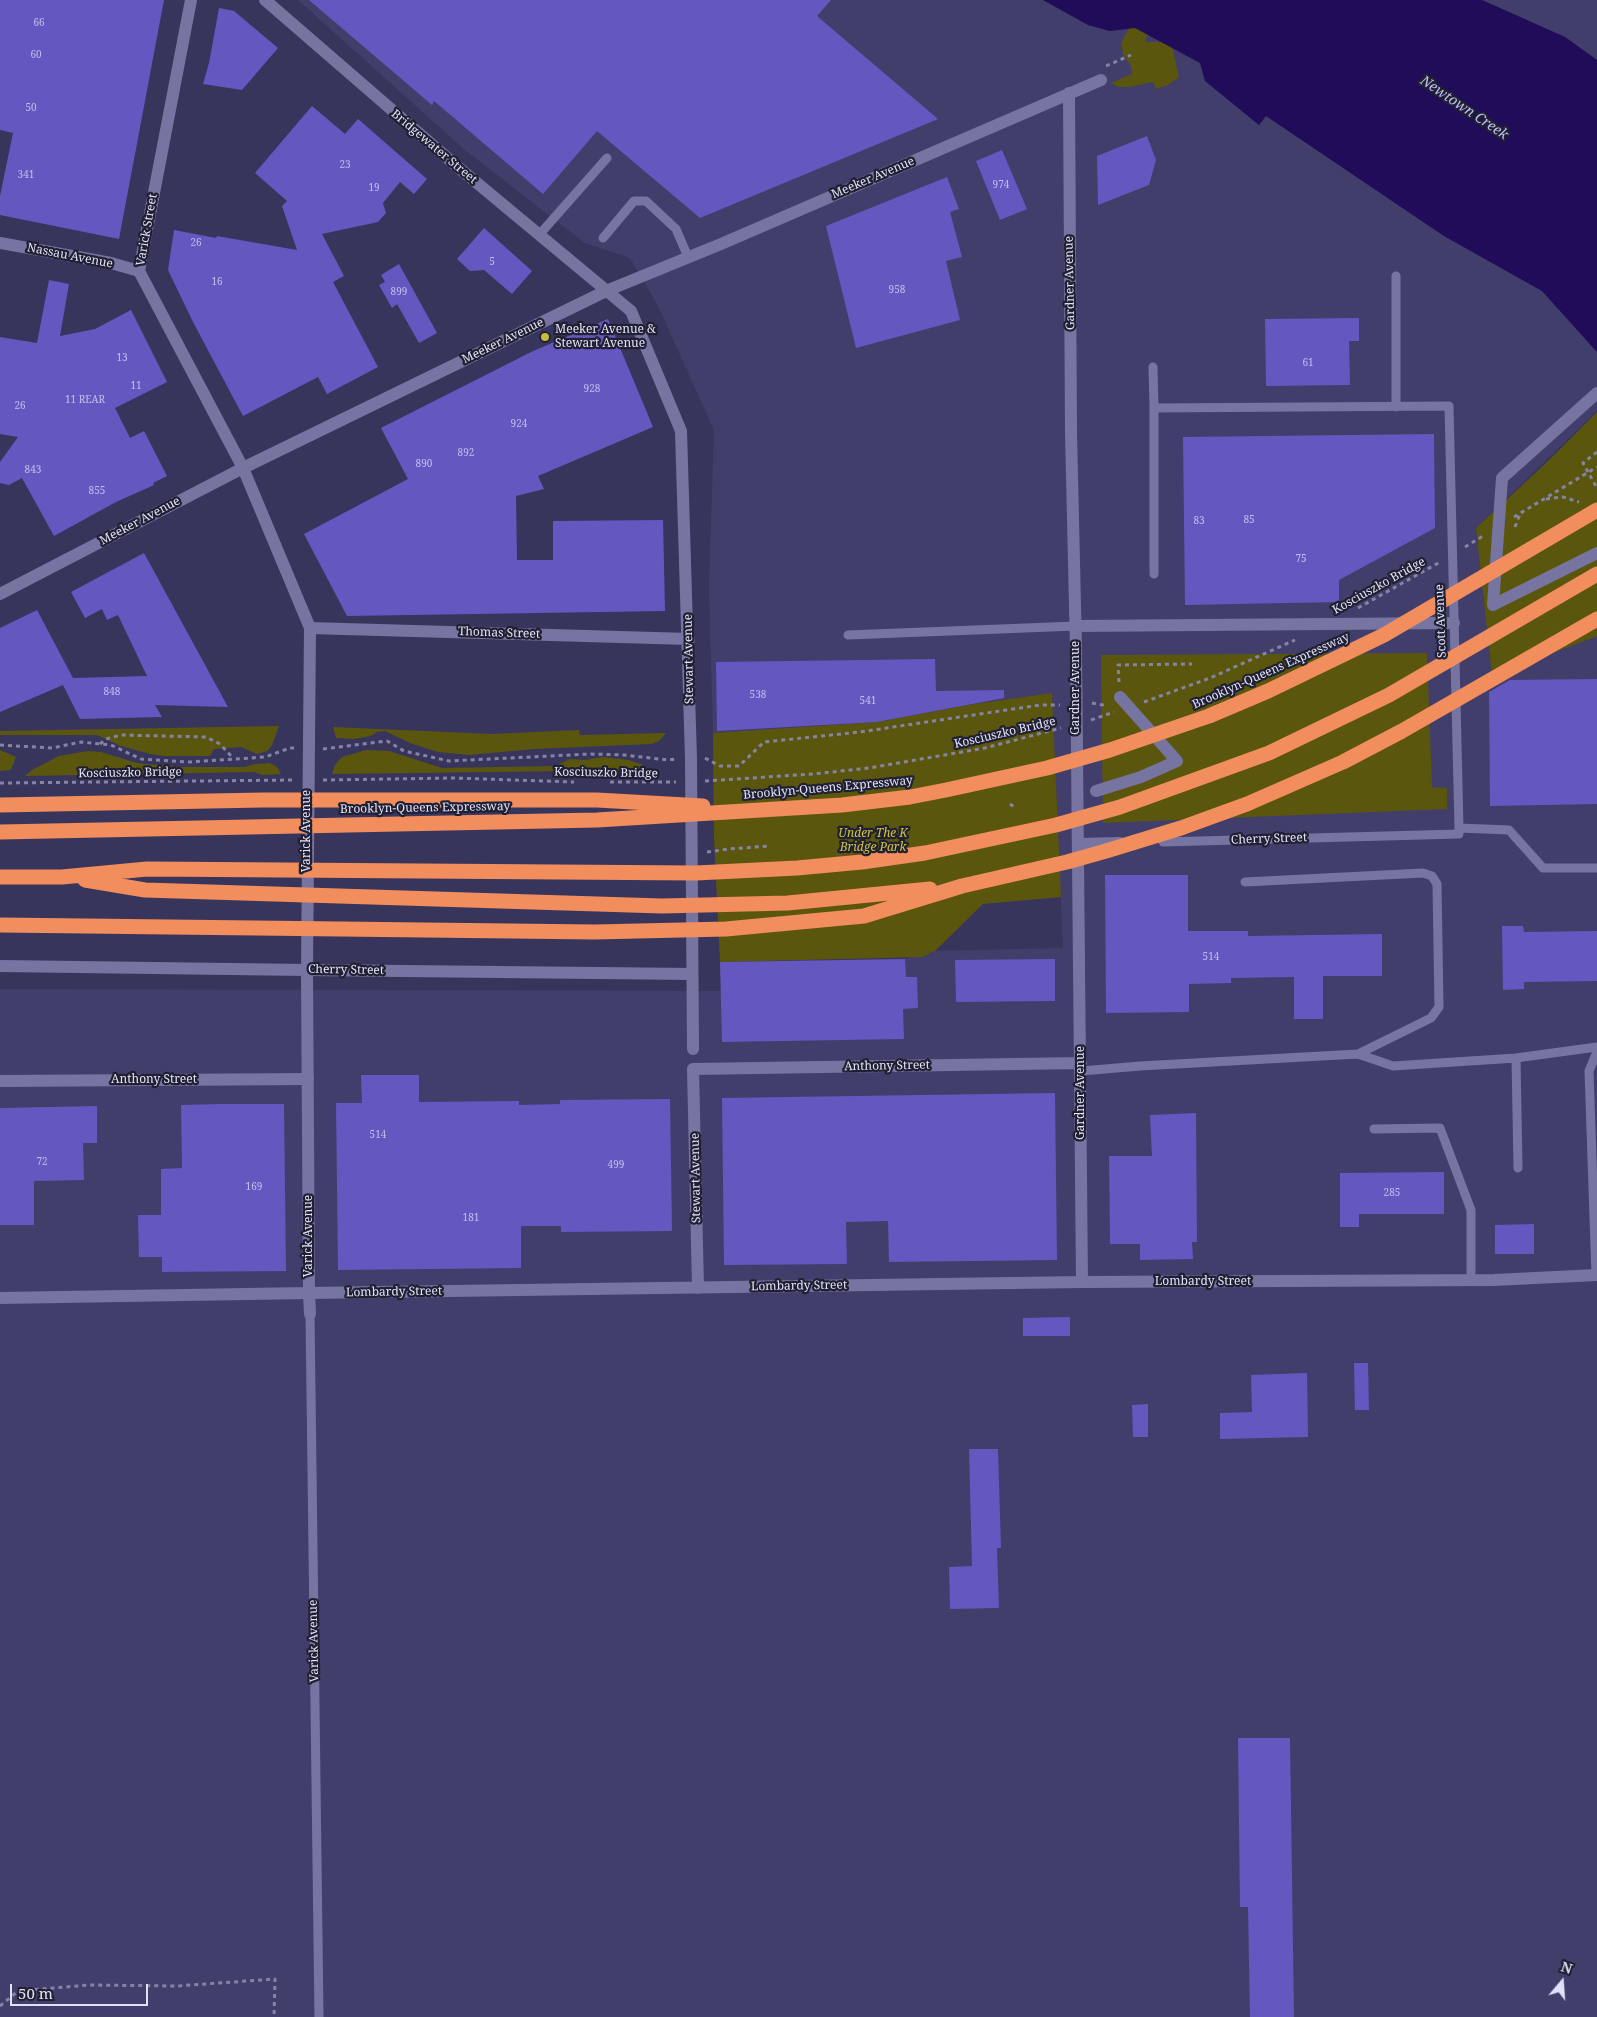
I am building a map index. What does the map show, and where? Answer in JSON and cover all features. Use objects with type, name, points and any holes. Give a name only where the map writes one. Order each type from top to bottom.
[{"type":"highway","name":"Brooklyn-Queens Expressway","points":[[0,832],[597,820],[842,805],[910,797],[1015,776],[1110,750],[1209,716],[1268,691],[1371,642],[1460,592],[1597,510]]},
{"type":"highway","points":[[0,876],[62,876],[147,869],[596,873],[720,872],[862,862],[925,853],[993,840],[1056,825],[1120,807],[1242,764],[1332,724],[1446,664],[1597,574]]},
{"type":"highway","points":[[0,925],[595,932],[689,930],[864,916],[962,886],[1106,851],[1181,828],[1272,793],[1342,762],[1402,732],[1597,619]]},
{"type":"highway","points":[[0,805],[263,800],[597,800],[777,810]]},
{"type":"highway","points":[[62,876],[145,890],[670,906],[762,904],[962,886]]},
{"type":"street","name":"Varick Street","points":[[191,0],[140,271],[243,468]]},
{"type":"street","name":"Bridgewater Street","points":[[265,0],[606,291]]},
{"type":"street","name":"Meeker Avenue","points":[[0,594],[243,468],[606,291],[1101,80]]},
{"type":"street","name":"Gardner Avenue","points":[[1069,93],[1071,423],[1079,844],[1082,1282]]},
{"type":"street","name":"Nassau Avenue","points":[[0,243],[111,263],[140,271]]},
{"type":"street","name":"Stewart Avenue","points":[[606,291],[631,311],[681,431],[689,639],[693,1048]]},
{"type":"street","points":[[1597,393],[1502,478],[1493,605],[1597,553]]},
{"type":"street","name":"Varick Avenue","points":[[243,468],[310,628],[307,970],[310,1314]]},
{"type":"street","points":[[1076,626],[1454,623]]},
{"type":"street","name":"Thomas Street","points":[[310,628],[689,639]]},
{"type":"street","points":[[1096,791],[1141,777],[1177,761],[1120,697]]},
{"type":"street","name":"Cherry Street","points":[[1079,844],[1163,842]]},
{"type":"street","name":"Cherry Street","points":[[0,966],[692,974]]},
{"type":"street","name":"Anthony Street","points":[[693,1069],[1081,1067]]},
{"type":"street","name":"Stewart Avenue","points":[[693,1069],[698,1288]]},
{"type":"street","name":"Anthony Street","points":[[0,1081],[308,1079]]},
{"type":"street","name":"Lombardy Street","points":[[0,1298],[1082,1282],[1471,1280],[1596,1275]]},
{"type":"lane","points":[[539,235],[607,158]]},
{"type":"lane","points":[[603,238],[634,201],[646,201],[676,229],[688,257]]},
{"type":"lane","points":[[1154,408],[1396,407],[1396,276]]},
{"type":"lane","points":[[1153,367],[1154,574]]},
{"type":"lane","name":"Scott Avenue","points":[[1396,407],[1449,406],[1459,831]]},
{"type":"lane","points":[[848,635],[1076,626]]},
{"type":"lane","name":"Cherry Street","points":[[1163,842],[1509,830],[1543,868],[1597,868]]},
{"type":"lane","points":[[1245,882],[1423,873],[1432,876],[1437,884],[1439,1007],[1430,1018],[1358,1054]]},
{"type":"lane","points":[[1081,1067],[1358,1054],[1393,1066],[1516,1058],[1597,1047]]},
{"type":"lane","points":[[1596,1275],[1589,1071],[1597,1052]]},
{"type":"lane","points":[[1516,1058],[1518,1168]]},
{"type":"lane","points":[[1374,1129],[1440,1128],[1471,1210],[1471,1280]]},
{"type":"lane","name":"Varick Avenue","points":[[310,1314],[319,2017]]},
{"type":"path","points":[[1101,80],[1102,68],[1131,55]]},
{"type":"path","points":[[1597,452],[1583,463],[1597,488]]},
{"type":"path","points":[[1506,522],[1597,468]]},
{"type":"path","points":[[1514,530],[1520,514],[1539,500],[1563,497],[1582,503]]},
{"type":"path","points":[[1458,551],[1490,532]]},
{"type":"path","name":"Kosciuszko Bridge","points":[[1355,610],[1444,560]]},
{"type":"path","points":[[1137,705],[1263,656],[1302,637]]},
{"type":"path","points":[[1091,703],[1102,706],[1120,697],[1118,665],[1192,664]]},
{"type":"path","points":[[1084,722],[1119,710]]},
{"type":"path","name":"Kosciuszko Bridge","points":[[701,781],[803,775],[869,768],[985,748],[1067,727]]},
{"type":"path","points":[[100,744],[106,738],[121,736],[206,737],[220,744],[233,759]]},
{"type":"path","points":[[0,745],[52,748],[81,742],[111,745],[141,759],[190,762],[265,757],[290,748],[324,749]]},
{"type":"path","name":"Kosciuszko Bridge","points":[[357,779],[454,778],[578,782]]},
{"type":"path","name":"Kosciuszko Bridge","points":[[0,783],[260,781]]},
{"type":"path","name":"Kosciuszko Bridge","points":[[606,782],[682,782]]},
{"type":"path","points":[[1010,804],[1016,808]]},
{"type":"path","points":[[704,853],[770,846]]},
{"type":"path","points":[[0,2006],[18,1991],[89,1985],[177,1986],[275,1979],[274,2017]]},
{"type":"shaded area","points":[[298,0],[1043,0],[1088,25],[1110,31],[1135,28],[1200,63],[1205,81],[1259,125],[1266,116],[1444,236],[1542,291],[1597,352],[1597,411],[1476,528],[1492,676],[1597,627],[1597,2017],[0,2017],[0,989],[721,991],[720,962],[905,959],[932,951],[1063,948],[1052,693],[974,704],[877,722],[713,733],[709,588],[714,430],[657,304],[630,258],[585,243],[465,150]]},
{"type":"shaded area","points":[[1482,0],[1597,0],[1597,60],[1565,37]]},
{"type":"green space","points":[[1135,17],[1150,26],[1145,42],[1171,42],[1179,77],[1168,85],[1156,89],[1153,82],[1129,87],[1119,87],[1111,83],[1132,74],[1131,66],[1123,54],[1121,43]]},
{"type":"green space","points":[[1597,412],[1597,636],[1492,676],[1476,528]]},
{"type":"green space","points":[[1427,653],[1432,787],[1447,788],[1447,809],[1103,823],[1101,655]]},
{"type":"green space","name":"Under The K Bridge Park","points":[[1052,693],[1061,897],[983,904],[936,950],[923,957],[720,962],[714,838],[713,733],[877,722],[974,704]]},
{"type":"green space","points":[[279,726],[272,745],[267,751],[257,754],[241,747],[214,749],[210,756],[150,754],[121,746],[97,735],[0,735],[0,731]]},
{"type":"green space","points":[[333,727],[492,734],[579,730],[580,735],[666,733],[659,741],[651,744],[534,749],[469,755],[438,752],[410,743],[385,731],[353,739],[336,738]]},
{"type":"green space","points":[[0,750],[16,757],[11,770],[0,771]]},
{"type":"green space","points":[[366,750],[389,751],[442,768],[555,766],[570,759],[585,760],[603,757],[628,760],[641,764],[646,770],[332,774],[335,765],[342,757]]},
{"type":"green space","points":[[88,751],[101,752],[137,763],[177,767],[245,767],[254,764],[270,763],[277,767],[281,774],[262,775],[254,772],[25,776],[32,770],[59,756]]},
{"type":"water","name":"Newtown Creek","points":[[1043,0],[1482,0],[1565,37],[1597,60],[1597,352],[1542,291],[1444,236],[1266,116],[1259,125],[1205,81],[1200,63],[1135,28],[1110,31],[1088,25]]},
{"type":"building","points":[[0,0],[164,0],[119,239],[0,215],[0,196],[13,133],[0,130]]},
{"type":"building","points":[[309,0],[831,0],[817,16],[938,119],[700,218],[597,131],[543,194],[434,101],[432,105]]},
{"type":"building","points":[[219,8],[234,11],[278,48],[242,90],[203,84],[209,63]]},
{"type":"building","points":[[312,106],[345,134],[358,119],[427,179],[414,194],[400,182],[383,203],[386,213],[378,222],[322,234],[344,276],[333,282],[378,367],[327,394],[318,377],[243,416],[193,322],[168,270],[174,230],[297,250],[282,206],[287,201],[255,173]]},
{"type":"building","points":[[1147,136],[1156,160],[1149,185],[1098,205],[1097,156]]},
{"type":"building","points":[[1002,150],[1027,209],[1000,220],[976,161]]},
{"type":"building","points":[[947,177],[959,209],[950,212],[962,257],[946,261],[960,320],[856,348],[826,226]]},
{"type":"building","points":[[484,228],[532,271],[512,294],[484,270],[470,271],[457,259]]},
{"type":"building","points":[[399,264],[437,333],[419,343],[397,304],[392,308],[379,285],[385,282],[381,275]]},
{"type":"building","points":[[49,280],[69,284],[60,336],[95,329],[131,310],[167,382],[115,408],[130,438],[144,431],[167,476],[153,483],[154,485],[116,502],[54,536],[22,478],[9,485],[0,483],[0,462],[18,437],[0,434],[0,337],[37,343]]},
{"type":"building","points":[[1359,318],[1359,341],[1349,341],[1350,385],[1266,386],[1265,319]]},
{"type":"building","points":[[608,319],[653,427],[538,476],[544,489],[516,496],[517,560],[553,560],[553,521],[663,520],[665,611],[347,616],[304,534],[408,479],[381,428],[531,352]]},
{"type":"building","points":[[1434,434],[1435,528],[1339,580],[1339,602],[1185,605],[1183,437]]},
{"type":"building","points":[[144,553],[228,707],[155,705],[162,717],[80,719],[63,685],[0,712],[0,628],[37,610],[73,678],[147,676],[118,615],[107,620],[102,609],[85,618],[71,592]]},
{"type":"building","points":[[935,659],[936,691],[1004,690],[1004,698],[877,722],[717,731],[716,662]]},
{"type":"building","points":[[1597,679],[1597,804],[1490,806],[1489,692],[1510,680]]},
{"type":"building","points":[[1105,875],[1188,875],[1188,931],[1248,931],[1248,936],[1382,934],[1382,976],[1323,976],[1323,1019],[1294,1019],[1294,977],[1231,978],[1231,983],[1189,984],[1189,1012],[1106,1013]]},
{"type":"building","points":[[1502,926],[1523,926],[1524,932],[1597,931],[1597,981],[1524,982],[1524,989],[1503,990]]},
{"type":"building","points":[[905,959],[906,977],[917,977],[918,1008],[903,1009],[904,1039],[722,1042],[720,962]]},
{"type":"building","points":[[1055,959],[1055,1001],[956,1002],[955,960]]},
{"type":"building","points":[[361,1075],[419,1075],[419,1102],[519,1101],[519,1105],[560,1104],[560,1100],[670,1099],[672,1231],[561,1232],[561,1226],[521,1226],[521,1268],[338,1270],[336,1103],[362,1103]]},
{"type":"building","points":[[1055,1093],[1057,1260],[889,1262],[888,1221],[846,1222],[847,1264],[724,1265],[722,1098]]},
{"type":"building","points":[[284,1104],[286,1271],[162,1272],[162,1257],[139,1257],[138,1215],[161,1215],[161,1169],[182,1168],[181,1105]]},
{"type":"building","points":[[97,1106],[97,1143],[83,1143],[84,1180],[34,1181],[34,1225],[0,1225],[0,1108]]},
{"type":"building","points":[[1196,1113],[1197,1242],[1192,1242],[1193,1259],[1140,1260],[1140,1244],[1110,1244],[1109,1156],[1152,1156],[1150,1115]]},
{"type":"building","points":[[1444,1172],[1444,1214],[1359,1214],[1359,1227],[1340,1227],[1340,1173]]},
{"type":"building","points":[[1534,1224],[1534,1254],[1495,1254],[1495,1225]]},
{"type":"building","points":[[1070,1317],[1070,1336],[1023,1336],[1023,1318]]},
{"type":"building","points":[[1354,1363],[1368,1363],[1369,1410],[1355,1410]]},
{"type":"building","points":[[1307,1373],[1308,1437],[1220,1439],[1220,1413],[1252,1412],[1251,1375]]},
{"type":"building","points":[[1148,1404],[1148,1437],[1133,1437],[1132,1405]]},
{"type":"building","points":[[969,1449],[998,1449],[1001,1548],[997,1548],[999,1608],[950,1609],[949,1567],[972,1566]]},
{"type":"building","points":[[1238,1738],[1290,1738],[1294,2017],[1250,2017],[1248,1907],[1240,1907]]},
{"type":"place","name":"Meeker Avenue & Stewart Avenue","points":[[545,337]]}]
